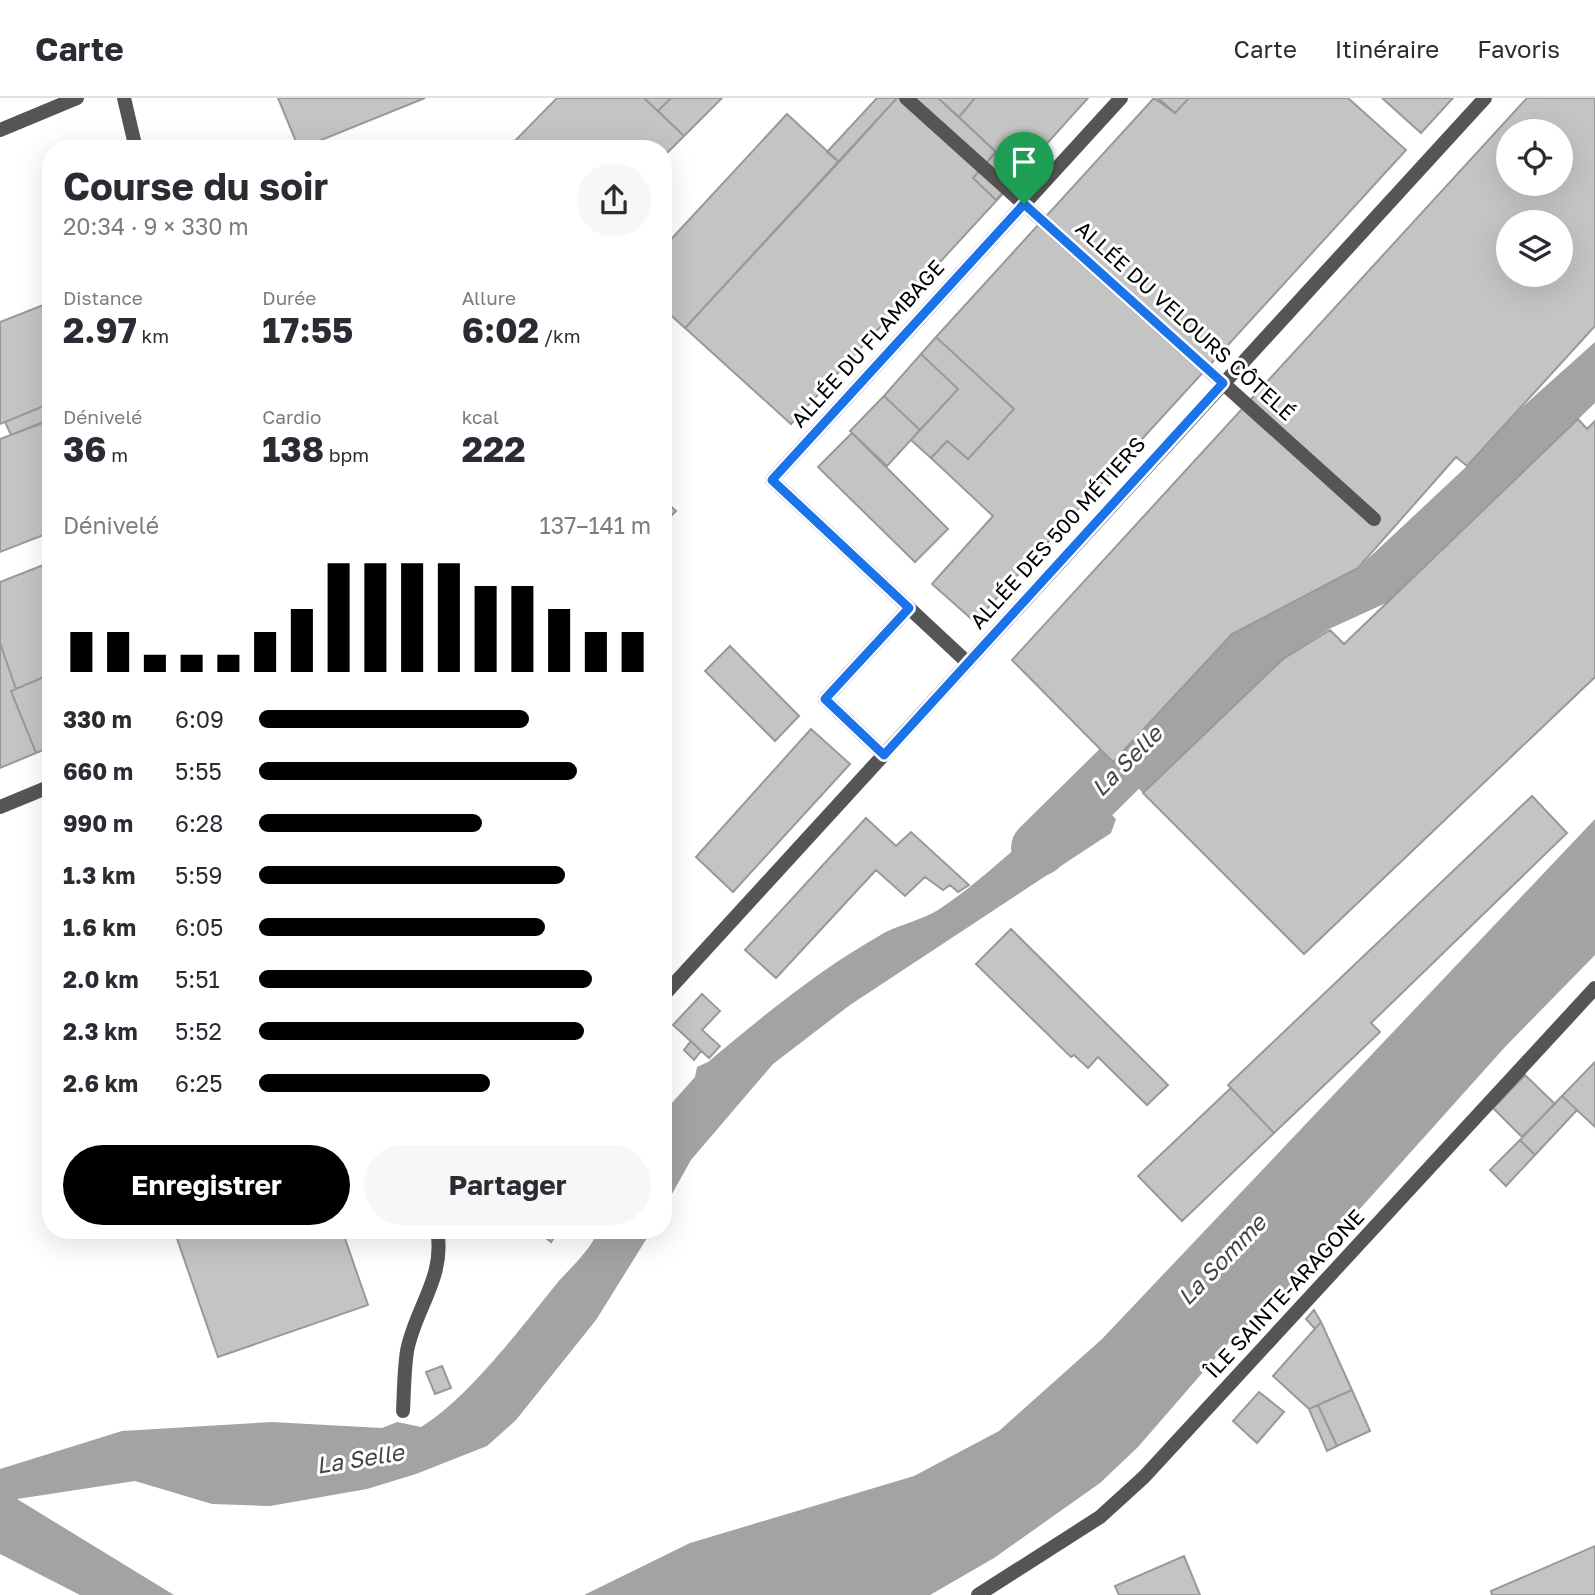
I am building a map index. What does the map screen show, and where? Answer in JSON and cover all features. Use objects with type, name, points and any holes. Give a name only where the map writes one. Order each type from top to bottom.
[{"type":"street","points":[[0,130],[78,98]]},
{"type":"street","points":[[124,98],[134,140]]},
{"type":"street","name":"ALLÉE DU VELOURS CÔTELÉ","points":[[906,98],[1374,519]]},
{"type":"street","name":"ALLÉE DU FLAMBAGE","points":[[909,608],[772,480],[1121,98]]},
{"type":"street","name":"ALLÉE DES 500 MÉTIERS","points":[[672,986],[1485,98]]},
{"type":"street","points":[[884,755],[825,699],[909,608],[968,663]]},
{"type":"street","points":[[0,807],[42,790]]},
{"type":"street","name":"ÎLE SAINTE-ARAGONE","points":[[978,1595],[1100,1517],[1144,1477],[1595,988]]},
{"type":"street","points":[[403,1411],[408,1349],[432,1285],[441,1250],[439,1239]]},
{"type":"water","points":[[1595,342],[1595,403],[1386,603],[1329,629],[1282,660],[1143,793],[1112,762],[1233,633],[1358,568],[1467,466],[1519,410]]},
{"type":"water","points":[[1089,792],[1116,819],[1111,833],[850,1005],[773,1064],[691,1160],[672,1194],[672,1103],[695,1077],[697,1067],[708,1062],[771,1010],[837,962],[884,933],[938,910],[958,896],[1069,805]]},
{"type":"water","name":"La Somme","points":[[1595,819],[1595,955],[1505,1047],[1289,1288],[1230,1341],[1138,1447],[1100,1483],[994,1558],[930,1595],[584,1595],[690,1543],[914,1476],[999,1431],[1102,1339]]},
{"type":"water","points":[[594,1239],[646,1239],[596,1320],[516,1420],[487,1446],[416,1474],[367,1489],[270,1506],[212,1504],[135,1481],[17,1499],[174,1595],[80,1595],[0,1554],[0,1469],[122,1431],[271,1422],[382,1428],[397,1422],[421,1427],[439,1415],[475,1381]]},
{"type":"building","points":[[278,98],[425,98],[321,140],[295,140]]},
{"type":"building","points":[[557,98],[644,98],[684,136],[672,148],[672,140],[516,140]]},
{"type":"building","points":[[644,98],[671,98],[658,111]]},
{"type":"building","points":[[671,98],[722,98],[684,136],[658,111]]},
{"type":"building","points":[[877,98],[897,98],[839,162],[827,152]]},
{"type":"building","points":[[897,98],[938,98],[996,152],[973,178],[996,200],[1020,175],[791,424],[685,328]]},
{"type":"building","points":[[938,98],[975,98],[959,117]]},
{"type":"building","points":[[975,98],[1088,98],[996,200],[973,178],[996,152],[959,117]]},
{"type":"building","points":[[1154,98],[1175,113],[1189,98],[1348,98],[1406,150],[975,622],[932,584],[993,516],[931,458],[947,441],[968,459],[1014,409],[936,337]]},
{"type":"building","points":[[1158,98],[1189,98],[1175,113]]},
{"type":"building","points":[[1382,98],[1453,98],[1421,133]]},
{"type":"building","points":[[1527,98],[1595,98],[1595,326],[1467,466],[1456,457],[1358,568],[1232,634],[1113,762],[1012,660],[1496,132],[1496,196],[1573,196],[1573,119],[1508,119]]},
{"type":"building","points":[[787,114],[839,162],[685,328],[672,316],[672,238]]},
{"type":"building","points":[[42,306],[42,407],[0,424],[0,322]]},
{"type":"building","points":[[936,337],[1014,409],[968,459],[947,441],[931,458],[911,440],[958,389],[921,354]]},
{"type":"building","points":[[921,354],[958,389],[920,430],[884,396]]},
{"type":"building","points":[[884,396],[920,430],[887,466],[850,431]]},
{"type":"building","points":[[42,407],[42,423],[11,435],[5,422]]},
{"type":"building","points":[[1578,419],[1587,429],[1595,421],[1595,677],[1304,954],[1143,793],[1283,659],[1330,630],[1344,644]]},
{"type":"building","points":[[42,423],[42,536],[0,552],[0,439]]},
{"type":"building","points":[[852,433],[948,529],[915,562],[818,467]]},
{"type":"building","points":[[42,566],[42,678],[16,689],[0,643],[0,582]]},
{"type":"building","points":[[0,643],[16,689],[11,691],[36,753],[0,768]]},
{"type":"building","points":[[730,646],[799,716],[775,741],[705,671]]},
{"type":"building","points":[[42,678],[42,751],[36,753],[11,691]]},
{"type":"building","points":[[811,729],[850,764],[733,892],[696,857]]},
{"type":"building","points":[[1532,796],[1567,833],[1371,1023],[1380,1032],[1274,1133],[1228,1085]]},
{"type":"building","points":[[866,818],[896,846],[911,832],[969,885],[958,892],[950,885],[943,890],[925,877],[905,896],[876,870],[776,978],[745,950]]},
{"type":"building","points":[[1011,929],[1168,1085],[1147,1105],[1098,1057],[1088,1068],[1074,1055],[1071,1057],[976,964]]},
{"type":"building","points":[[702,994],[720,1011],[702,1030],[720,1046],[709,1058],[673,1025]]},
{"type":"building","points":[[691,1041],[701,1051],[694,1060],[684,1050]]},
{"type":"building","points":[[1595,1062],[1595,1127],[1562,1096]]},
{"type":"building","points":[[1525,1075],[1555,1104],[1522,1137],[1493,1108]]},
{"type":"building","points":[[1231,1088],[1274,1133],[1182,1221],[1138,1176]]},
{"type":"building","points":[[1562,1096],[1577,1110],[1535,1155],[1520,1140]]},
{"type":"building","points":[[1520,1140],[1535,1155],[1506,1186],[1490,1170]]},
{"type":"building","points":[[177,1239],[345,1239],[368,1305],[218,1357]]},
{"type":"building","points":[[1314,1310],[1321,1322],[1315,1329],[1306,1319]]},
{"type":"building","points":[[1321,1322],[1352,1390],[1309,1409],[1273,1376]]},
{"type":"building","points":[[442,1366],[451,1388],[435,1394],[426,1372]]},
{"type":"building","points":[[1352,1390],[1370,1431],[1337,1446],[1318,1405]]},
{"type":"building","points":[[1259,1392],[1284,1412],[1257,1443],[1233,1421]]},
{"type":"building","points":[[1318,1405],[1337,1446],[1327,1451],[1309,1409]]},
{"type":"building","points":[[1595,1546],[1595,1595],[1492,1595],[1491,1591]]},
{"type":"building","points":[[1184,1556],[1200,1595],[1119,1595],[1115,1586]]},
{"type":"waterway","name":"La Selle","points":[[1039,848],[1173,716]]},
{"type":"route","points":[[1024,204],[1223,383],[884,755],[825,699],[909,608],[772,480],[1024,204]]}]
